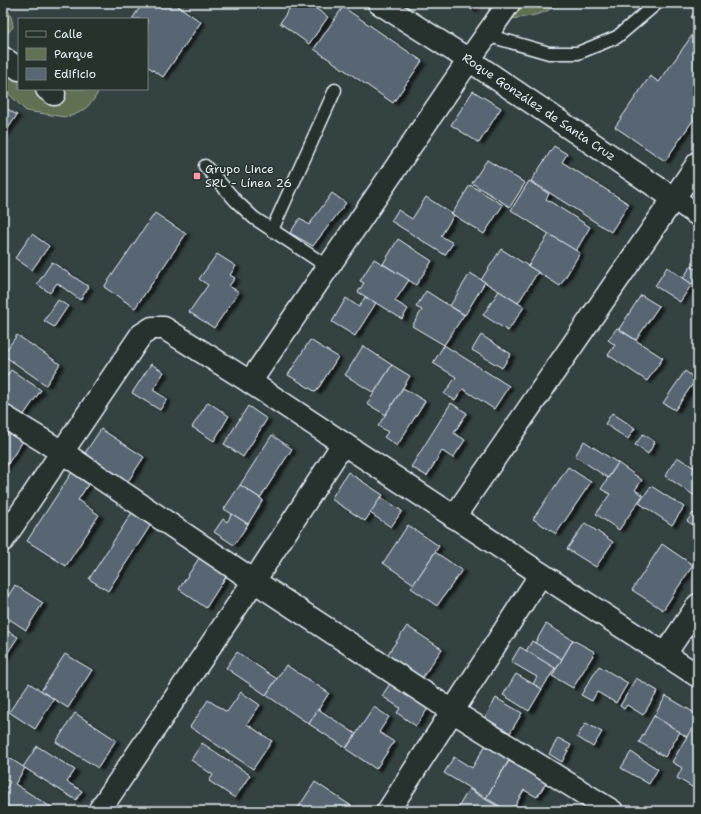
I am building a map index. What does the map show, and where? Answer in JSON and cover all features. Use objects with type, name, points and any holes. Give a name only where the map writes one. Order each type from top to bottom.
[{"type":"street","name":"Roque González de Santa Cruz","points":[[379,3],[469,60],[698,215]]},
{"type":"street","points":[[250,382],[509,3]]},
{"type":"street","points":[[3,58],[18,68]]},
{"type":"street","points":[[454,517],[698,163]]},
{"type":"street","points":[[3,540],[141,335],[152,328],[164,328],[250,382],[698,676]]},
{"type":"street","points":[[3,416],[62,452],[254,581],[452,711],[612,811]]},
{"type":"street","points":[[98,811],[254,581],[343,444]]},
{"type":"street","points":[[388,811],[541,574]]},
{"type":"street","points":[[665,654],[698,605]]},
{"type":"lane","points":[[486,36],[549,53],[578,53],[616,37],[657,3]]},
{"type":"lane","points":[[272,230],[335,90]]},
{"type":"lane","points":[[205,166],[236,201],[254,218],[328,268]]},
{"type":"green space","points":[[493,3],[557,3],[552,8],[538,14],[520,18],[496,20],[488,14],[489,8]]},
{"type":"green space","points":[[3,6],[10,15],[13,27],[6,35],[3,35]]},
{"type":"green space","points":[[3,72],[18,74],[18,90],[99,90],[94,99],[86,108],[76,114],[65,117],[26,111],[3,88]]},
{"type":"building","points":[[143,3],[174,3],[201,22],[163,77],[148,67],[148,18],[133,18]]},
{"type":"building","points":[[293,3],[308,3],[328,17],[309,44],[280,23]]},
{"type":"building","points":[[461,3],[477,3],[472,10]]},
{"type":"building","points":[[343,7],[422,61],[393,103],[314,49]]},
{"type":"building","points":[[698,7],[698,21],[691,17]]},
{"type":"building","points":[[698,27],[698,113],[665,161],[615,127],[650,76],[659,82]]},
{"type":"building","points":[[473,91],[501,108],[479,143],[451,125]]},
{"type":"building","points":[[3,106],[17,115],[3,136]]},
{"type":"building","points":[[554,146],[567,154],[562,162],[629,204],[611,232],[531,181]]},
{"type":"building","points":[[487,160],[525,183],[510,207],[472,183]]},
{"type":"building","points":[[529,181],[549,194],[546,199],[590,227],[576,251],[511,210]]},
{"type":"building","points":[[470,185],[503,205],[484,234],[452,214]]},
{"type":"building","points":[[332,193],[346,203],[313,246],[290,233],[300,218],[309,225]]},
{"type":"building","points":[[426,197],[454,215],[441,236],[453,243],[445,255],[391,221],[398,210],[412,219]]},
{"type":"building","points":[[155,213],[186,234],[135,308],[104,287]]},
{"type":"building","points":[[32,234],[49,246],[32,270],[15,258]]},
{"type":"building","points":[[549,234],[580,253],[560,286],[528,266]]},
{"type":"building","points":[[398,239],[432,261],[416,285],[383,264]]},
{"type":"building","points":[[501,249],[538,272],[518,303],[481,280]]},
{"type":"building","points":[[217,254],[236,266],[230,275],[235,278],[229,286],[239,292],[214,328],[189,312],[208,285],[199,279]]},
{"type":"building","points":[[374,259],[409,280],[395,301],[408,309],[402,319],[358,292],[364,283],[360,281]]},
{"type":"building","points":[[52,262],[89,287],[80,300],[57,283],[50,293],[37,284]]},
{"type":"building","points":[[691,266],[697,270],[698,269],[698,288],[683,278]]},
{"type":"building","points":[[667,267],[692,284],[680,302],[655,286]]},
{"type":"building","points":[[470,273],[485,282],[465,315],[450,306]]},
{"type":"building","points":[[426,291],[464,315],[444,345],[412,326],[422,310],[416,307]]},
{"type":"building","points":[[499,291],[524,307],[508,331],[483,315]]},
{"type":"building","points":[[641,295],[659,306],[636,340],[619,329]]},
{"type":"building","points":[[365,297],[376,303],[355,336],[332,322],[346,298],[359,307]]},
{"type":"building","points":[[58,300],[68,306],[54,327],[44,321]]},
{"type":"building","points":[[617,328],[663,358],[647,381],[608,355],[615,345],[608,340]]},
{"type":"building","points":[[17,335],[60,364],[46,385],[3,355]]},
{"type":"building","points":[[481,335],[511,354],[502,368],[472,350]]},
{"type":"building","points":[[310,340],[338,357],[316,392],[288,375]]},
{"type":"building","points":[[444,345],[509,386],[494,409],[463,389],[455,400],[444,394],[456,377],[433,363]]},
{"type":"building","points":[[363,346],[392,365],[374,393],[345,375]]},
{"type":"building","points":[[151,364],[164,372],[153,390],[167,399],[160,410],[132,393]]},
{"type":"building","points":[[392,365],[410,376],[386,415],[367,404]]},
{"type":"building","points":[[11,370],[41,390],[21,419],[3,407],[3,381]]},
{"type":"building","points":[[685,371],[696,379],[675,410],[663,403]]},
{"type":"building","points":[[403,388],[425,401],[397,446],[384,437],[388,432],[378,426]]},
{"type":"building","points":[[208,402],[229,416],[214,441],[192,427]]},
{"type":"building","points":[[451,403],[467,413],[454,433],[465,440],[453,458],[442,451],[427,476],[411,467]]},
{"type":"building","points":[[248,406],[267,419],[243,457],[224,444]]},
{"type":"building","points":[[612,413],[635,428],[628,439],[605,424]]},
{"type":"building","points":[[3,427],[23,441],[3,471]]},
{"type":"building","points":[[101,429],[144,457],[127,483],[83,456]]},
{"type":"building","points":[[643,434],[655,442],[648,454],[635,445]]},
{"type":"building","points":[[272,435],[292,449],[260,498],[240,485]]},
{"type":"building","points":[[584,441],[618,463],[608,478],[575,456]]},
{"type":"building","points":[[677,457],[698,470],[698,498],[665,476]]},
{"type":"building","points":[[618,463],[642,480],[635,490],[643,495],[619,530],[596,514],[610,494],[601,489]]},
{"type":"building","points":[[568,467],[591,482],[556,534],[533,519]]},
{"type":"building","points":[[74,469],[91,480],[78,500],[99,515],[66,566],[27,541]]},
{"type":"building","points":[[348,472],[383,495],[365,521],[331,499]]},
{"type":"building","points":[[240,485],[263,500],[248,524],[224,509]]},
{"type":"building","points":[[651,486],[684,507],[672,525],[639,503]]},
{"type":"building","points":[[381,497],[402,511],[391,527],[370,513]]},
{"type":"building","points":[[133,511],[152,523],[108,591],[89,579]]},
{"type":"building","points":[[693,513],[698,516],[698,528],[687,521]]},
{"type":"building","points":[[232,514],[248,524],[234,545],[214,532],[223,519],[227,522]]},
{"type":"building","points":[[585,523],[613,542],[596,567],[567,549]]},
{"type":"building","points":[[408,525],[439,546],[414,584],[383,563]]},
{"type":"building","points":[[662,544],[693,565],[663,610],[632,590]]},
{"type":"building","points":[[435,552],[462,570],[437,606],[411,588]]},
{"type":"building","points":[[201,555],[229,572],[206,608],[179,589]]},
{"type":"building","points":[[15,585],[43,603],[26,630],[3,615],[3,604]]},
{"type":"building","points":[[546,624],[573,640],[562,659],[535,643]]},
{"type":"building","points":[[407,626],[442,649],[422,678],[387,655]]},
{"type":"building","points":[[3,628],[18,637],[3,660]]},
{"type":"building","points":[[573,640],[595,652],[573,688],[552,676]]},
{"type":"building","points":[[532,641],[562,659],[556,669],[526,651]]},
{"type":"building","points":[[520,647],[555,668],[542,689],[533,684],[537,677],[511,662]]},
{"type":"building","points":[[237,652],[277,679],[266,695],[226,668]]},
{"type":"building","points":[[65,654],[92,670],[68,708],[41,691]]},
{"type":"building","points":[[286,665],[329,693],[309,724],[266,695]]},
{"type":"building","points":[[599,666],[628,683],[616,703],[597,692],[592,701],[581,695]]},
{"type":"building","points":[[516,674],[542,689],[529,711],[503,695]]},
{"type":"building","points":[[636,678],[658,691],[643,715],[627,705],[624,709],[620,706]]},
{"type":"building","points":[[391,682],[429,707],[416,726],[397,713],[400,708],[382,696]]},
{"type":"building","points":[[29,683],[54,699],[35,729],[9,712]]},
{"type":"building","points":[[241,692],[260,705],[247,724],[272,741],[253,769],[190,727],[208,700],[227,712]]},
{"type":"building","points":[[666,696],[698,715],[698,718],[687,737],[654,716]]},
{"type":"building","points":[[496,698],[522,713],[510,733],[485,718]]},
{"type":"building","points":[[374,707],[389,717],[379,732],[394,742],[376,769],[346,749]]},
{"type":"building","points":[[318,709],[356,734],[346,748],[309,724]]},
{"type":"building","points":[[75,713],[116,740],[98,768],[56,742]]},
{"type":"building","points":[[654,716],[680,732],[665,757],[639,742]]},
{"type":"building","points":[[698,718],[697,790],[677,778],[682,768],[672,762]]},
{"type":"building","points":[[586,723],[602,732],[593,747],[577,737]]},
{"type":"building","points":[[558,738],[571,745],[562,762],[549,754]]},
{"type":"building","points":[[202,743],[250,775],[235,798],[209,781],[213,775],[191,760]]},
{"type":"building","points":[[487,743],[511,757],[486,798],[444,773],[454,757],[472,768]]},
{"type":"building","points":[[37,746],[75,770],[67,782],[82,791],[76,800],[23,767]]},
{"type":"building","points":[[631,752],[658,769],[649,784],[621,768]]},
{"type":"building","points":[[3,754],[25,768],[15,784],[57,811],[14,811],[3,804],[3,793],[10,782],[3,778]]},
{"type":"building","points":[[509,761],[546,783],[537,797],[524,790],[512,811],[508,811],[486,798]]},
{"type":"building","points":[[315,782],[356,809],[354,811],[303,811],[298,808]]},
{"type":"building","points":[[469,789],[485,799],[506,811],[456,811]]},
{"type":"place","name":"Grupo Lince SRL - Línea 26","points":[[197,176]]}]
